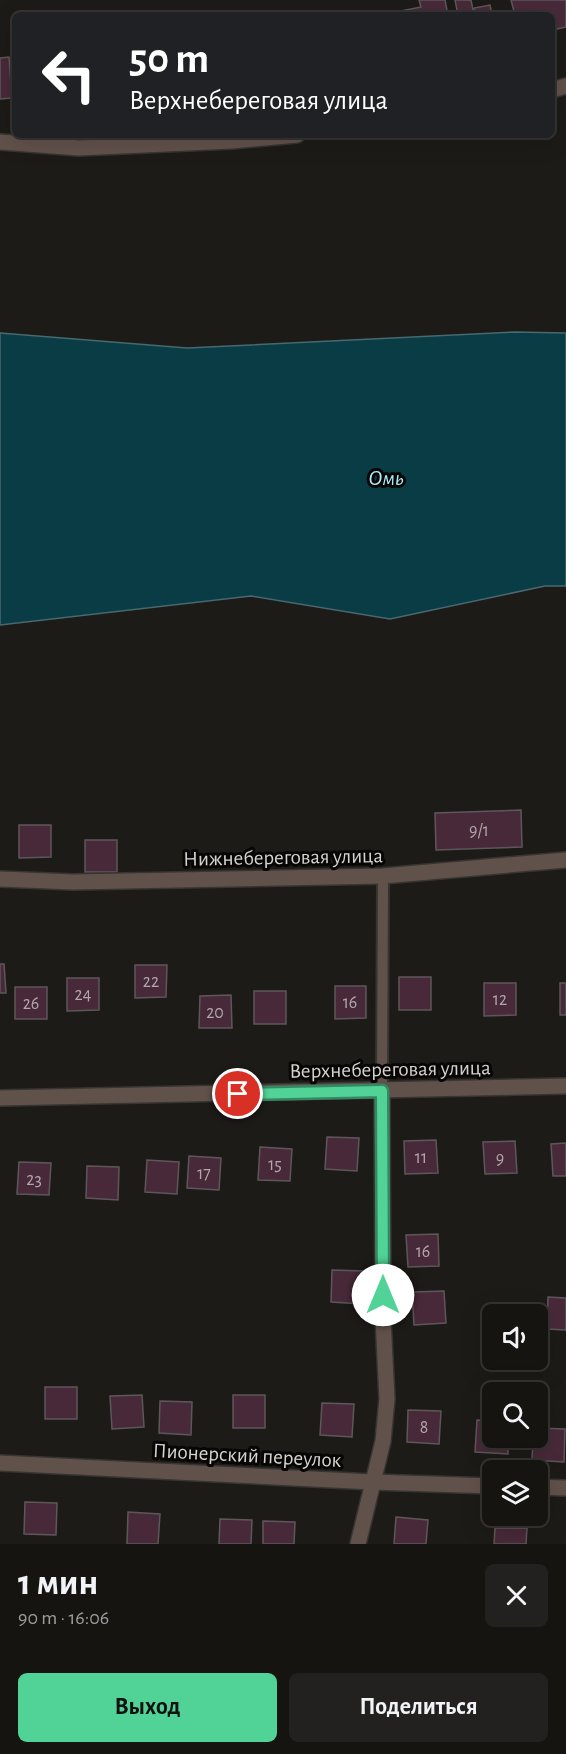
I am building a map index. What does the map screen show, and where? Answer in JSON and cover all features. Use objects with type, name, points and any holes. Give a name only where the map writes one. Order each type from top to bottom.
[{"type":"street","points":[[0,142],[79,148],[264,138]]},
{"type":"street","name":"Нижнебереговая улица","points":[[0,879],[73,882],[383,876],[566,860]]},
{"type":"street","name":"Верхнебереговая улица","points":[[0,1098],[566,1086]]},
{"type":"street","points":[[358,1544],[383,1441],[387,1399],[383,1318],[382,1091]]},
{"type":"street","name":"Пионерский переулок","points":[[0,1463],[482,1486]]},
{"type":"street","points":[[548,1487],[566,1488]]},
{"type":"lane","points":[[382,1091],[383,876]]},
{"type":"water","name":"Омь","points":[[515,332],[566,333],[566,586],[545,586],[390,619],[251,596],[0,625],[0,333],[187,348]]},
{"type":"building","points":[[419,0],[445,0],[447,12],[396,12],[421,7]]},
{"type":"building","points":[[455,0],[471,0],[473,12],[457,12]]},
{"type":"building","points":[[511,0],[566,0],[566,27],[555,29],[555,12],[514,12]]},
{"type":"building","points":[[490,5],[491,12],[475,12],[474,8]]},
{"type":"building","points":[[9,57],[12,98],[0,99],[0,58]]},
{"type":"building","points":[[521,810],[522,847],[436,850],[435,813]]},
{"type":"building","points":[[19,825],[51,825],[51,857],[19,858]]},
{"type":"building","points":[[85,840],[117,840],[117,872],[85,872]]},
{"type":"building","points":[[0,964],[4,964],[6,993],[0,993]]},
{"type":"building","points":[[135,965],[167,965],[166,997],[135,998]]},
{"type":"building","points":[[399,977],[431,977],[431,1010],[399,1010]]},
{"type":"building","points":[[67,978],[99,978],[99,1010],[67,1011]]},
{"type":"building","points":[[484,983],[516,983],[516,1015],[484,1016]]},
{"type":"building","points":[[560,983],[566,983],[566,1015],[560,1015]]},
{"type":"building","points":[[335,986],[366,986],[366,1018],[335,1019]]},
{"type":"building","points":[[15,987],[47,987],[47,1019],[15,1019]]},
{"type":"building","points":[[254,991],[286,991],[286,1024],[254,1024]]},
{"type":"building","points":[[231,995],[232,1028],[199,1028],[200,996]]},
{"type":"building","points":[[327,1137],[359,1138],[357,1171],[325,1169]]},
{"type":"building","points":[[436,1140],[438,1173],[405,1174],[404,1141]]},
{"type":"building","points":[[515,1141],[517,1173],[485,1174],[483,1142]]},
{"type":"building","points":[[566,1143],[566,1176],[553,1176],[551,1144]]},
{"type":"building","points":[[260,1147],[292,1149],[290,1181],[258,1180]]},
{"type":"building","points":[[189,1156],[221,1158],[219,1190],[187,1188]]},
{"type":"building","points":[[147,1160],[179,1162],[177,1194],[145,1192]]},
{"type":"building","points":[[19,1162],[51,1163],[49,1195],[17,1194]]},
{"type":"building","points":[[87,1166],[119,1167],[118,1200],[86,1198]]},
{"type":"building","points":[[438,1234],[439,1266],[408,1267],[406,1235]]},
{"type":"building","points":[[332,1270],[364,1271],[362,1304],[331,1302]]},
{"type":"building","points":[[444,1291],[446,1323],[414,1325],[412,1292]]},
{"type":"building","points":[[548,1297],[566,1298],[566,1330],[548,1329]]},
{"type":"building","points":[[45,1387],[77,1387],[77,1419],[45,1419]]},
{"type":"building","points":[[142,1395],[144,1427],[112,1429],[110,1396]]},
{"type":"building","points":[[233,1395],[265,1395],[265,1428],[233,1428]]},
{"type":"building","points":[[160,1401],[192,1402],[191,1435],[159,1433]]},
{"type":"building","points":[[322,1403],[354,1404],[352,1437],[320,1435]]},
{"type":"building","points":[[408,1410],[441,1411],[439,1444],[407,1442]]},
{"type":"building","points":[[477,1420],[482,1420],[482,1448],[508,1448],[508,1454],[475,1452]]},
{"type":"building","points":[[548,1428],[565,1429],[564,1462],[532,1460],[533,1448],[548,1448]]},
{"type":"building","points":[[25,1502],[57,1503],[56,1535],[24,1534]]},
{"type":"building","points":[[128,1512],[160,1514],[158,1544],[127,1544]]},
{"type":"building","points":[[396,1517],[428,1520],[426,1544],[394,1544]]},
{"type":"building","points":[[220,1519],[252,1520],[251,1544],[219,1544]]},
{"type":"building","points":[[263,1521],[295,1522],[294,1544],[263,1544]]},
{"type":"building","points":[[495,1528],[527,1528],[526,1544],[494,1544]]},
{"type":"route","points":[[238,1094],[382,1091],[383,1295]]}]
